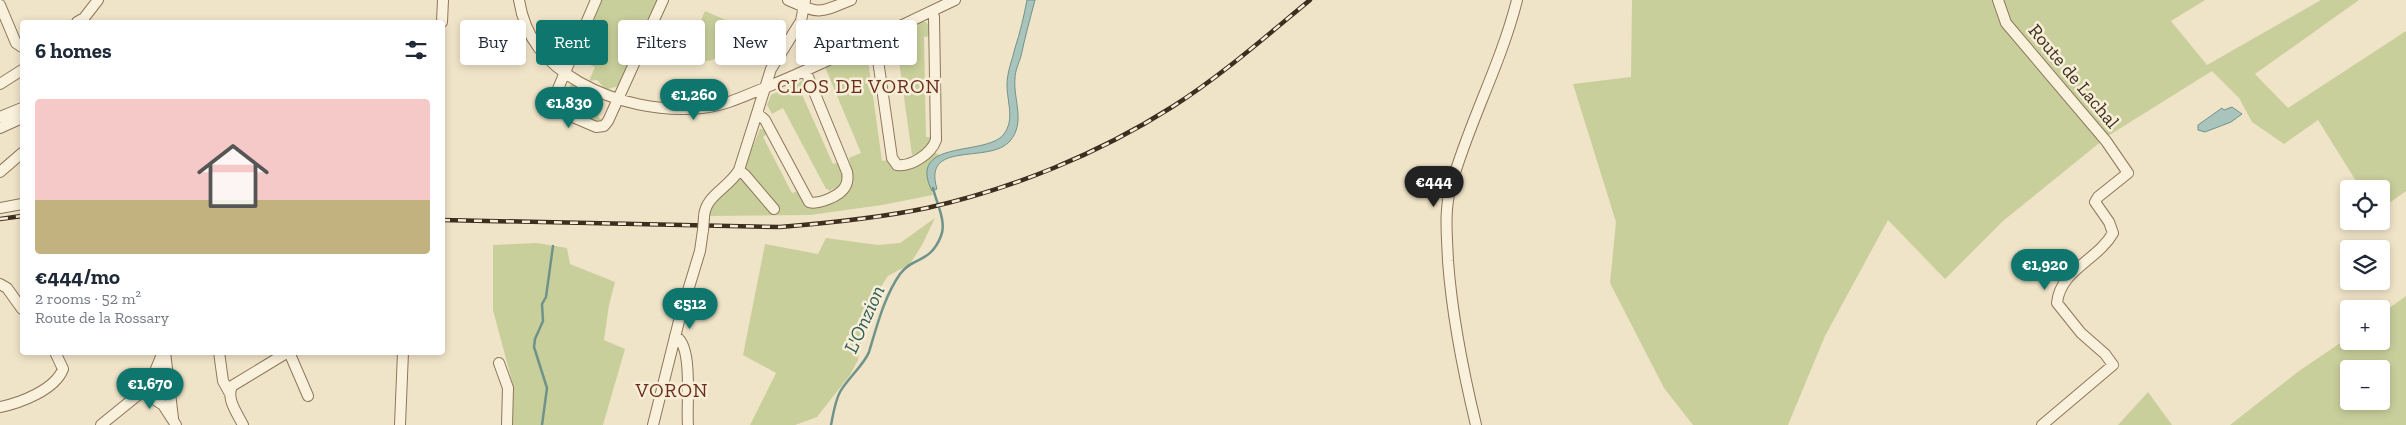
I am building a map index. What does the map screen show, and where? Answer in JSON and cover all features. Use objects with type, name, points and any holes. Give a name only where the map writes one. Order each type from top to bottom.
[{"type":"street","points":[[80,20],[88,14],[98,0]]},
{"type":"street","points":[[442,20],[443,0]]},
{"type":"street","points":[[519,0],[525,26],[532,39],[550,62],[564,73],[618,100],[653,107],[704,108],[727,104],[821,65]]},
{"type":"street","points":[[596,0],[551,102],[554,109],[592,126],[600,127],[608,121],[663,0]]},
{"type":"street","points":[[788,0],[805,4],[812,11],[825,10],[851,0]]},
{"type":"street","points":[[914,20],[956,0]]},
{"type":"street","points":[[1476,425],[1462,364],[1451,293],[1445,218],[1451,186],[1508,36],[1516,0]]},
{"type":"street","name":"Route de Lachal","points":[[1998,0],[2006,23],[2106,141],[2128,173],[2098,197],[2095,202],[2109,222],[2113,233],[2107,244],[2063,282],[2057,298],[2057,303],[2081,334],[2105,354],[2112,365],[2042,425]]},
{"type":"street","points":[[652,425],[700,251],[707,203],[732,180],[739,170],[777,57],[798,26],[805,4]]},
{"type":"street","points":[[0,5],[16,43],[20,46]]},
{"type":"street","points":[[879,65],[892,158],[897,165],[905,165],[928,152],[936,140],[934,17],[932,11]]},
{"type":"street","points":[[0,84],[20,71]]},
{"type":"street","points":[[757,113],[765,120],[809,202],[814,203],[843,191],[847,183],[847,172],[806,72]]},
{"type":"street","points":[[0,117],[20,109]]},
{"type":"street","points":[[0,128],[20,119]]},
{"type":"street","points":[[0,172],[20,155]]},
{"type":"street","points":[[739,170],[745,174],[774,209]]},
{"type":"street","points":[[0,208],[20,204]]},
{"type":"street","points":[[0,284],[7,288],[20,306]]},
{"type":"street","points":[[675,336],[681,340],[688,373],[688,425]]},
{"type":"street","points":[[0,407],[32,397],[58,378],[63,370],[56,355]]},
{"type":"street","points":[[101,425],[145,390],[154,378],[163,355]]},
{"type":"street","points":[[164,355],[174,422]]},
{"type":"street","points":[[219,355],[223,381],[242,425]]},
{"type":"street","points":[[229,392],[238,381],[284,355]]},
{"type":"street","points":[[290,355],[308,396]]},
{"type":"street","points":[[400,425],[403,355]]},
{"type":"street","points":[[499,363],[508,388],[507,425]]},
{"type":"street","points":[[145,390],[158,388],[169,394]]},
{"type":"street","points":[[145,390],[160,402],[174,422]]},
{"type":"green space","points":[[601,0],[658,0],[649,20],[618,20],[618,65],[630,65],[621,85],[606,90],[597,80],[589,81],[595,67],[590,65],[608,65],[608,20],[592,20]]},
{"type":"green space","points":[[1632,0],[2205,0],[2171,21],[2207,65],[2321,0],[2359,0],[2255,74],[2288,108],[2406,31],[2406,191],[2390,203],[2390,180],[2355,180],[2318,120],[2284,144],[2252,122],[2239,98],[2212,71],[2108,136],[2003,221],[1945,279],[1888,220],[1825,336],[1788,425],[1693,425],[1664,388],[1610,283],[1616,222],[1573,84],[1631,77]]},
{"type":"green space","points":[[705,11],[726,20],[715,20],[715,59],[712,60],[705,61],[705,20],[701,20]]},
{"type":"green space","points":[[926,22],[930,27],[931,36],[924,37],[926,137],[933,137],[925,149],[912,155],[900,65],[917,65],[917,23]]},
{"type":"green space","points":[[829,65],[869,65],[882,161],[888,160],[892,167],[904,170],[917,165],[935,153],[940,155],[931,162],[930,185],[933,195],[882,205],[810,215],[707,216],[710,205],[741,178],[773,214],[779,210],[746,170],[746,163],[760,129],[763,129],[767,134],[763,137],[792,193],[798,191],[808,207],[814,207],[849,189],[853,178],[849,158],[861,153],[825,67]]},
{"type":"green space","points":[[803,80],[806,87],[800,90],[833,164],[839,162],[844,178],[838,187],[829,191],[826,189],[783,108],[772,114],[767,105],[771,95]]},
{"type":"green space","points":[[571,84],[604,103],[598,117],[604,121],[598,124],[557,107],[555,102],[562,104]]},
{"type":"green space","points":[[935,218],[910,264],[888,276],[874,297],[861,342],[858,360],[850,375],[817,417],[795,425],[750,425],[776,373],[743,355],[765,244],[818,254],[826,238],[878,245],[900,243]]},
{"type":"green space","points":[[537,243],[567,248],[570,264],[615,282],[609,305],[604,340],[625,349],[603,425],[512,425],[513,385],[493,310],[493,245]]},
{"type":"green space","points":[[2406,296],[2406,425],[2230,425],[2299,371],[2340,343],[2340,350],[2390,350],[2390,308]]},
{"type":"green space","points":[[2148,392],[2172,425],[2118,425]]},
{"type":"water","points":[[1027,0],[1035,0],[1015,75],[1018,119],[1015,134],[1010,141],[1000,148],[988,152],[948,158],[939,164],[935,174],[937,189],[932,191],[927,174],[930,163],[939,156],[952,151],[995,141],[1004,134],[1007,128],[1010,116],[1008,76]]},
{"type":"water","points":[[2232,107],[2242,114],[2231,122],[2205,132],[2198,130],[2198,125],[2222,108],[2224,110]]},
{"type":"waterway","name":"L'Onzion","points":[[831,425],[838,396],[867,357],[894,283],[905,268],[927,256],[937,245],[941,236],[943,230],[942,218],[933,188]]},
{"type":"waterway","points":[[542,425],[547,388],[534,347],[535,339],[543,321],[542,304],[546,297],[553,246]]},
{"type":"railway","points":[[445,220],[780,227],[891,215],[959,200],[991,191],[1054,168],[1144,124],[1208,82],[1310,0]]},
{"type":"railway","points":[[0,219],[20,216]]},
{"type":"district","name":"CLOS DE VORON","points":[[859,86]]},
{"type":"district","name":"VORON","points":[[672,390]]}]
